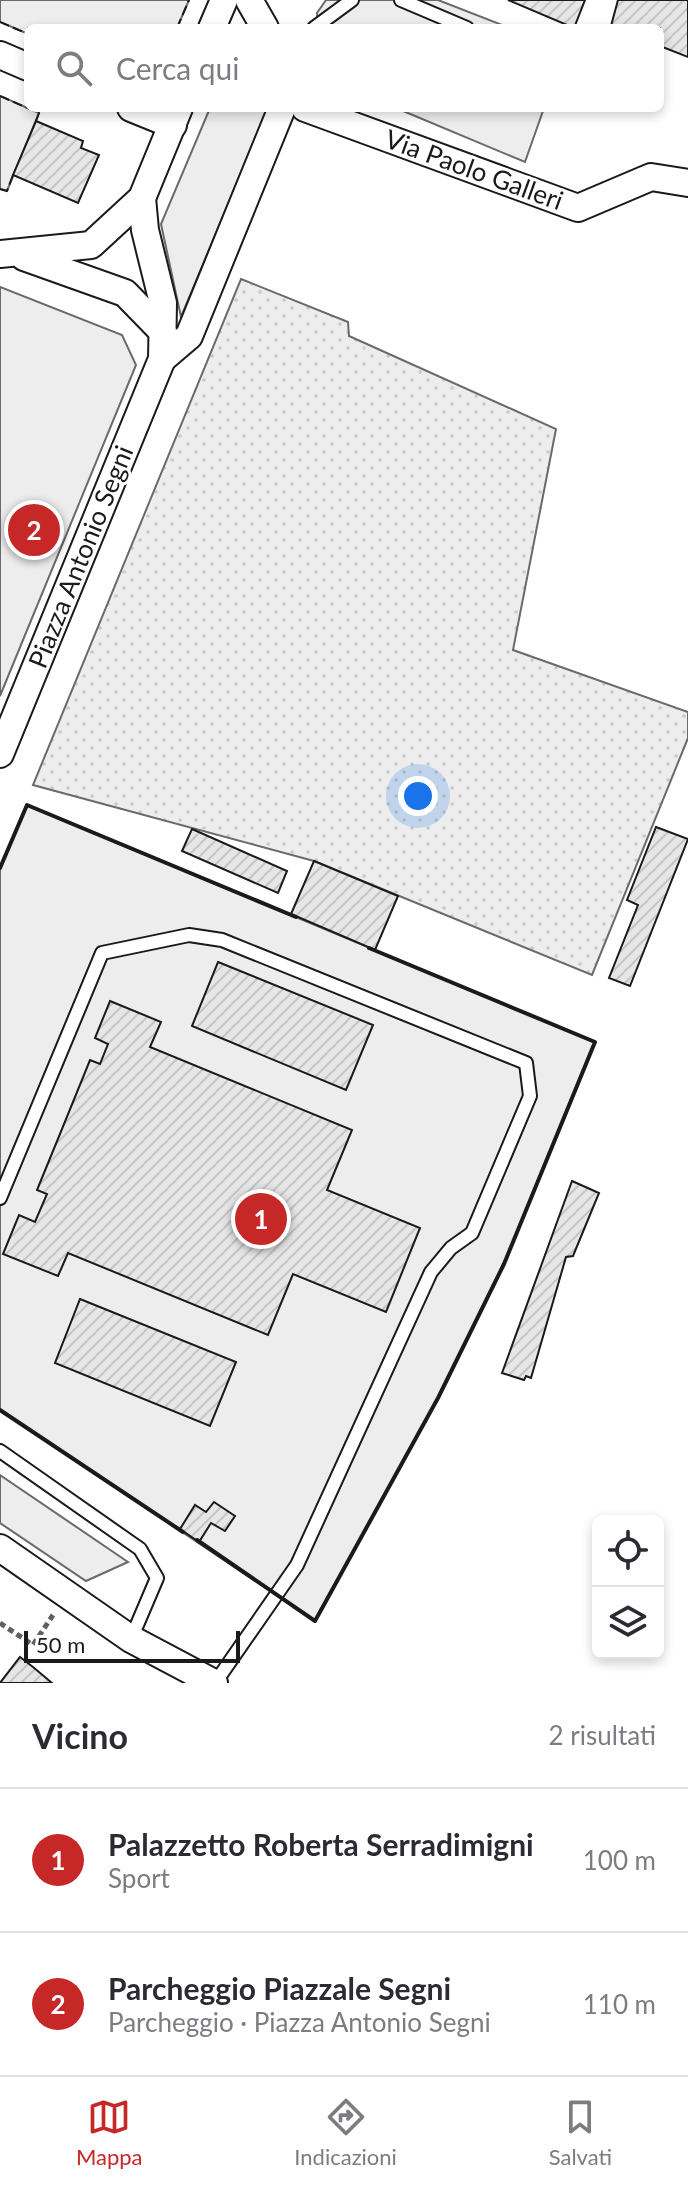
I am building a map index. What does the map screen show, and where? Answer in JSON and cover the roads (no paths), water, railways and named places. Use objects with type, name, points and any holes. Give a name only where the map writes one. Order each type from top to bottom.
[{"type":"street","points":[[214,24],[224,0]]},
{"type":"street","points":[[249,0],[263,24]]},
{"type":"street","points":[[0,55],[24,65]]},
{"type":"street","points":[[8,254],[91,245],[142,198],[176,116],[154,112]]},
{"type":"street","name":"Piazza Antonio Segni","points":[[162,359],[189,336],[280,112]]},
{"type":"street","name":"Via Paolo Galleri","points":[[316,112],[578,208],[651,177],[688,183]]},
{"type":"street","name":"Piazza Antonio Segni","points":[[0,754],[162,359],[163,303],[142,198]]},
{"type":"street","points":[[8,254],[125,293],[163,332]]},
{"type":"street","points":[[0,1548],[131,1639],[215,1683]]},
{"type":"lane","points":[[319,24],[352,0]]},
{"type":"lane","points":[[401,0],[458,24]]},
{"type":"lane","points":[[0,1198],[102,953],[189,935],[222,940],[526,1063],[530,1096],[472,1233],[451,1248],[431,1272],[302,1556],[215,1683]]},
{"type":"lane","points":[[0,1451],[140,1549],[157,1578],[131,1639]]},
{"type":"place","name":"Parcheggio Piazzale Segni","points":[[34,530]]},
{"type":"place","name":"Palazzetto Roberta Serradimigni","points":[[261,1219]]}]
